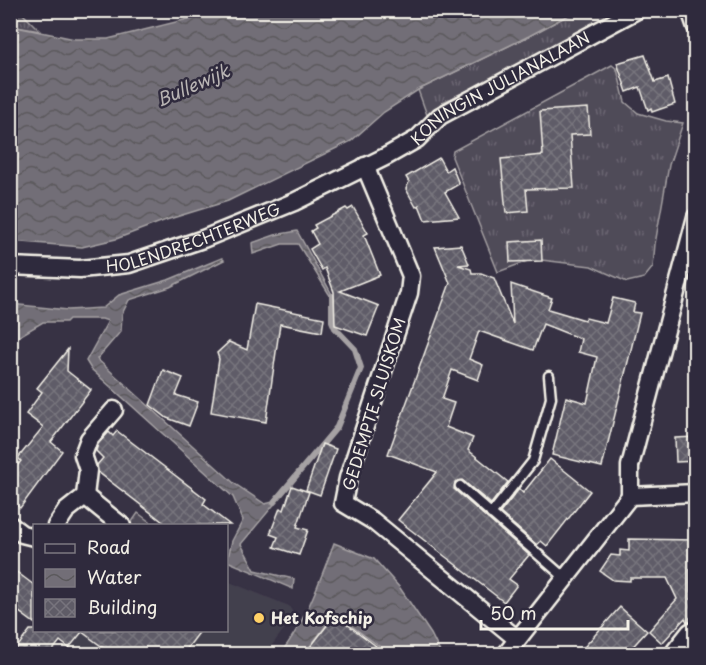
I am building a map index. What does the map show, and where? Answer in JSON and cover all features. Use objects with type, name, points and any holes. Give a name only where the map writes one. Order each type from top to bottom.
[{"type":"street","name":"KONINGIN JULIANALAAN","points":[[365,166],[417,139],[440,116],[638,10]]},
{"type":"street","points":[[690,10],[696,27]]},
{"type":"street","name":"HOLENDRECHTERWEG","points":[[10,266],[80,269],[129,264],[203,239],[294,202],[365,166]]},
{"type":"street","name":"GEDEMPTE SLUISKOM","points":[[365,166],[411,276],[409,293],[348,478],[343,503],[373,521],[517,639]]},
{"type":"street","points":[[506,654],[630,496],[630,466],[696,216]]},
{"type":"street","points":[[57,524],[66,511],[85,496],[87,470],[83,455],[89,439],[114,410]]},
{"type":"street","points":[[630,496],[696,493]]},
{"type":"street","points":[[85,496],[121,524]]},
{"type":"street","points":[[10,525],[22,534],[33,537]]},
{"type":"street","points":[[675,651],[690,633],[696,633]]},
{"type":"lane","points":[[491,514],[533,461],[551,398],[549,376]]},
{"type":"lane","points":[[459,486],[566,578]]},
{"type":"shaded area","name":"Het Kofschip","points":[[228,581],[289,606],[293,613],[289,623],[265,654],[66,654],[83,632],[228,632]]},
{"type":"green space","points":[[10,11],[20,11],[40,31],[11,26]]},
{"type":"green space","points":[[576,11],[631,11],[443,102],[427,115],[418,90]]},
{"type":"green space","points":[[612,65],[617,69],[625,102],[638,113],[683,123],[669,165],[653,267],[644,278],[627,282],[591,266],[533,259],[498,272],[452,157],[453,151]]},
{"type":"green space","points":[[138,513],[153,524],[130,524]]},
{"type":"water","name":"Bullewijk","points":[[220,11],[576,11],[418,90],[384,112],[351,141],[228,201],[166,220],[116,239],[82,247],[11,241],[11,26],[75,39],[108,39]]},
{"type":"water","points":[[297,231],[334,298],[329,294],[298,244],[282,244],[253,254],[252,243],[275,235]]},
{"type":"water","points":[[222,258],[224,260],[170,287],[129,300],[122,314],[121,331],[97,359],[235,484],[265,504],[277,501],[241,544],[255,570],[294,579],[293,589],[228,561],[232,541],[243,520],[233,497],[91,369],[86,361],[108,321],[69,319],[66,322],[43,322],[11,341],[11,304],[68,310],[103,308],[119,295],[168,280]]},
{"type":"water","points":[[334,543],[374,559],[400,588],[431,634],[441,654],[390,654],[335,614],[304,654],[280,654],[305,615]]},
{"type":"building","points":[[645,55],[655,82],[668,78],[675,104],[652,112],[651,108],[648,110],[640,87],[627,92],[617,63]]},
{"type":"building","points":[[588,108],[590,134],[570,135],[574,188],[526,189],[528,211],[506,213],[501,159],[543,155],[540,111]]},
{"type":"building","points":[[439,158],[446,171],[452,167],[459,184],[445,192],[459,217],[425,220],[419,205],[416,207],[406,189],[409,182],[406,177]]},
{"type":"building","points":[[353,207],[368,233],[364,235],[380,275],[340,291],[379,306],[367,336],[335,325],[334,292],[325,268],[322,270],[310,249],[318,244],[311,231],[316,228],[314,225],[346,208],[348,210]]},
{"type":"building","points":[[541,240],[542,261],[510,262],[509,242]]},
{"type":"building","points":[[461,245],[469,264],[458,265],[471,269],[472,273],[481,273],[494,278],[513,324],[511,284],[552,298],[548,309],[585,320],[586,318],[606,323],[613,298],[635,303],[633,312],[640,313],[602,467],[552,455],[566,397],[587,403],[597,357],[578,352],[581,339],[543,324],[533,350],[479,331],[469,359],[483,365],[478,380],[452,370],[442,399],[454,403],[446,427],[473,438],[468,450],[508,482],[491,504],[462,480],[455,482],[454,489],[529,555],[509,579],[517,585],[504,602],[398,520],[437,472],[388,454],[450,283],[435,247]]},
{"type":"building","points":[[255,304],[324,318],[322,332],[280,324],[266,422],[211,412],[219,359],[217,353],[229,342],[247,350]]},
{"type":"building","points":[[68,349],[67,371],[91,390],[51,442],[62,451],[20,508],[10,500],[10,474],[21,461],[18,458],[43,427],[26,414],[42,392],[37,388]]},
{"type":"building","points":[[163,370],[183,378],[176,395],[198,402],[189,426],[167,418],[150,405]]},
{"type":"building","points":[[117,431],[206,499],[203,504],[230,525],[166,524],[98,472],[97,465],[103,458],[96,451],[98,444],[109,432],[113,436]]},
{"type":"building","points":[[696,437],[696,461],[676,462],[675,438]]},
{"type":"building","points":[[322,444],[336,449],[320,495],[306,490]]},
{"type":"building","points":[[550,459],[590,491],[547,546],[541,541],[537,545],[500,513],[519,489],[523,493]]},
{"type":"building","points":[[292,486],[309,492],[297,527],[308,530],[299,555],[274,547],[278,537],[270,534],[280,508],[284,510]]},
{"type":"building","points":[[629,539],[696,540],[696,569],[690,569],[690,599],[696,599],[696,617],[690,618],[690,622],[687,622],[685,618],[662,643],[649,631],[677,599],[667,578],[613,580],[600,571],[611,555],[620,556],[620,550],[629,551]]},
{"type":"building","points":[[10,567],[33,584],[33,622],[10,605]]},
{"type":"building","points":[[620,607],[647,631],[626,654],[578,654]]},
{"type":"building","points":[[335,615],[376,646],[369,654],[305,654]]},
{"type":"building","points":[[30,630],[33,632],[82,632],[69,648],[60,641],[50,654],[12,654]]},
{"type":"building","points":[[82,632],[200,632],[183,654],[112,654]]},
{"type":"waterway","points":[[274,502],[337,427],[361,368],[355,349],[335,328],[332,321],[332,296]]},
{"type":"place","name":"Het Kofschip","points":[[259,618]]}]
